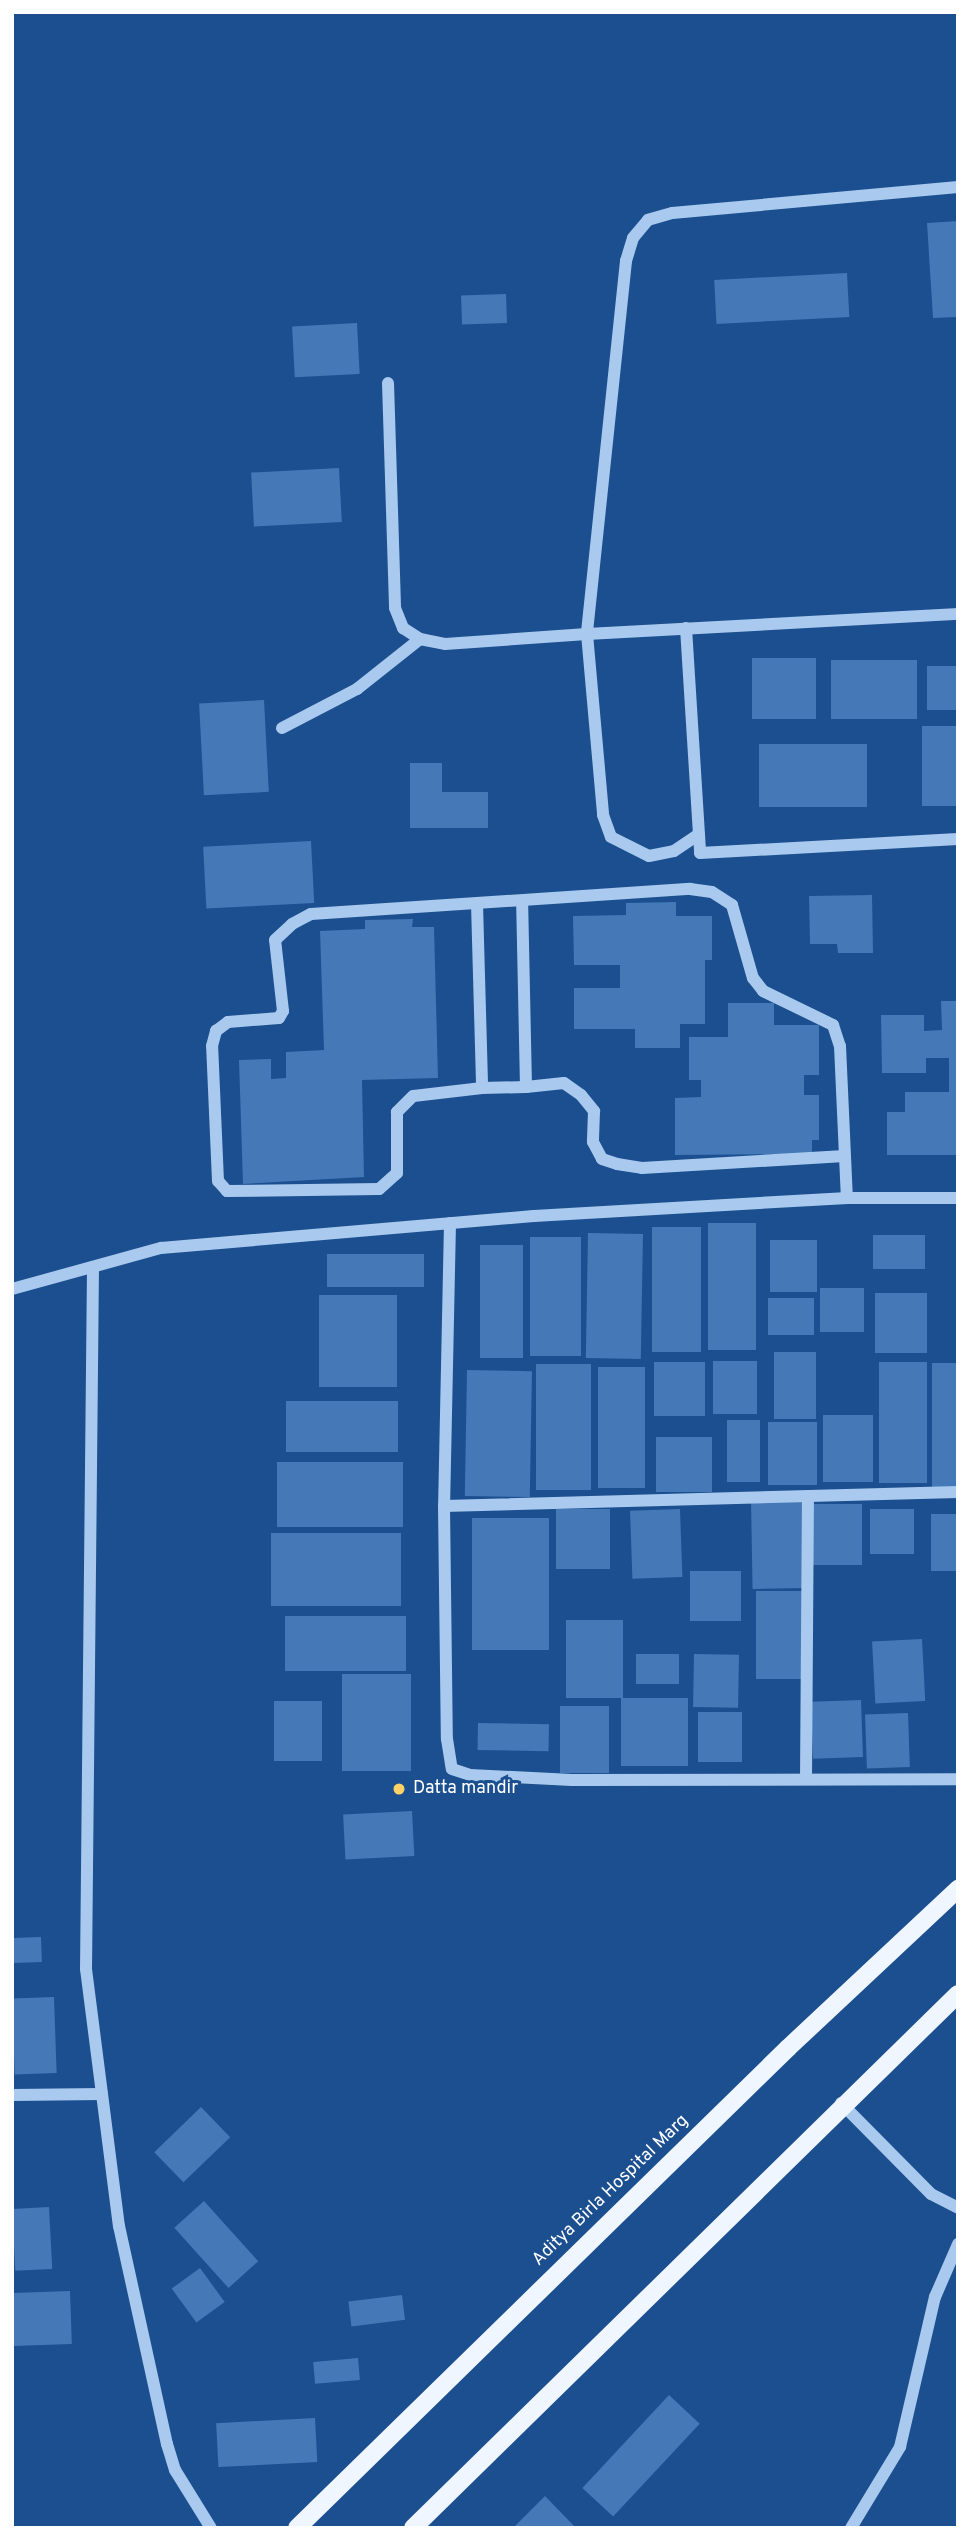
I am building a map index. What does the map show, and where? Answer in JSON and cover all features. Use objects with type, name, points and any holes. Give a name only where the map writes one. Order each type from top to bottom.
[{"type":"main road","name":"Aditya Birla Hospital Marg","points":[[298,2528],[788,2048],[958,1889]]},
{"type":"main road","points":[[413,2528],[841,2104],[958,1994]]},
{"type":"street","points":[[699,834],[674,851],[649,856],[611,837],[603,815],[587,634],[626,261],[633,238],[648,220],[672,213],[958,187]]},
{"type":"street","points":[[388,383],[396,608],[402,628],[420,639],[445,644],[958,614]]},
{"type":"street","points":[[686,628],[700,853],[958,839]]},
{"type":"street","points":[[282,728],[357,689],[420,639]]},
{"type":"street","points":[[845,1156],[642,1168],[617,1164],[602,1159],[593,1142],[594,1111],[581,1095],[564,1083],[412,1096],[397,1112],[397,1172],[379,1189],[227,1191],[218,1181],[212,1046],[216,1031],[228,1022],[272,1019],[283,1011],[275,940],[292,924],[311,914],[690,890],[712,892],[732,905],[753,978],[763,991],[833,1025],[840,1046],[847,1198]]},
{"type":"street","points":[[522,901],[526,1087]]},
{"type":"street","points":[[477,904],[482,1088]]},
{"type":"street","points":[[12,1289],[161,1248],[450,1223],[847,1198],[958,1198]]},
{"type":"street","points":[[450,1223],[444,1506],[447,1746],[452,1769],[470,1775],[572,1780],[958,1779]]},
{"type":"street","points":[[93,1267],[86,1969],[119,2226],[167,2444],[175,2470],[211,2528]]},
{"type":"street","points":[[444,1506],[958,1492]]},
{"type":"street","points":[[806,1779],[808,1496]]},
{"type":"street","points":[[12,2095],[102,2094]]},
{"type":"street","points":[[841,2104],[931,2194],[958,2208]]},
{"type":"street","points":[[851,2528],[900,2447],[935,2297],[958,2244]]},
{"type":"building","points":[[958,221],[958,317],[933,318],[927,223]]},
{"type":"building","points":[[847,273],[849,317],[716,324],[714,280]]},
{"type":"building","points":[[506,294],[507,323],[462,325],[461,296]]},
{"type":"building","points":[[357,323],[360,374],[295,377],[292,326]]},
{"type":"building","points":[[339,468],[342,522],[254,527],[251,473]]},
{"type":"building","points":[[752,658],[816,658],[816,719],[752,719]]},
{"type":"building","points":[[831,660],[917,660],[917,719],[831,719]]},
{"type":"building","points":[[927,666],[958,666],[958,710],[927,710]]},
{"type":"building","points":[[264,700],[269,792],[204,795],[199,703]]},
{"type":"building","points":[[922,726],[958,726],[958,806],[922,806]]},
{"type":"building","points":[[759,744],[867,744],[867,807],[759,807]]},
{"type":"building","points":[[410,763],[442,763],[442,792],[488,792],[488,828],[410,828]]},
{"type":"building","points":[[311,841],[314,903],[206,909],[203,847]]},
{"type":"building","points":[[872,895],[873,953],[838,953],[837,944],[810,944],[809,896]]},
{"type":"building","points":[[676,902],[676,916],[712,916],[712,960],[705,960],[705,1024],[680,1024],[680,1048],[635,1048],[635,1029],[574,1029],[574,988],[620,988],[620,965],[574,965],[573,916],[626,915],[626,903]]},
{"type":"building","points":[[413,919],[412,927],[434,927],[438,1078],[362,1080],[364,1177],[243,1184],[239,1060],[271,1059],[271,1079],[286,1078],[286,1052],[324,1050],[320,931],[365,929],[365,920]]},
{"type":"building","points":[[941,1001],[958,1001],[958,1155],[887,1155],[887,1112],[905,1112],[905,1092],[949,1092],[949,1058],[926,1058],[926,1073],[882,1073],[881,1015],[924,1015],[924,1031],[942,1030]]},
{"type":"building","points":[[728,1003],[774,1003],[774,1025],[819,1025],[819,1075],[804,1075],[804,1095],[819,1095],[819,1140],[812,1140],[812,1154],[675,1155],[675,1098],[701,1097],[701,1080],[689,1080],[689,1037],[728,1037]]},
{"type":"building","points":[[708,1223],[756,1223],[756,1350],[708,1350]]},
{"type":"building","points":[[652,1227],[701,1227],[701,1352],[652,1352]]},
{"type":"building","points":[[588,1233],[643,1234],[641,1359],[586,1358]]},
{"type":"building","points":[[873,1235],[925,1235],[925,1269],[873,1269]]},
{"type":"building","points":[[530,1237],[581,1237],[581,1356],[530,1356]]},
{"type":"building","points":[[770,1240],[817,1240],[817,1292],[770,1292]]},
{"type":"building","points":[[480,1245],[523,1245],[523,1358],[480,1358]]},
{"type":"building","points":[[327,1254],[424,1254],[424,1287],[327,1287]]},
{"type":"building","points":[[820,1288],[864,1288],[864,1332],[820,1332]]},
{"type":"building","points":[[875,1293],[927,1293],[927,1353],[875,1353]]},
{"type":"building","points":[[319,1295],[397,1295],[397,1387],[319,1387]]},
{"type":"building","points":[[768,1298],[814,1298],[814,1335],[768,1335]]},
{"type":"building","points":[[774,1352],[816,1352],[816,1419],[774,1419]]},
{"type":"building","points":[[713,1361],[757,1361],[757,1414],[713,1414]]},
{"type":"building","points":[[654,1362],[705,1362],[705,1416],[654,1416]]},
{"type":"building","points":[[879,1362],[927,1362],[927,1483],[879,1483]]},
{"type":"building","points":[[932,1363],[958,1363],[958,1487],[932,1487]]},
{"type":"building","points":[[536,1364],[591,1364],[591,1490],[536,1490]]},
{"type":"building","points":[[598,1367],[645,1367],[645,1488],[598,1488]]},
{"type":"building","points":[[467,1370],[532,1371],[530,1497],[465,1496]]},
{"type":"building","points":[[286,1401],[398,1401],[398,1452],[286,1452]]},
{"type":"building","points":[[823,1415],[873,1415],[873,1482],[823,1482]]},
{"type":"building","points":[[727,1420],[760,1420],[760,1482],[727,1482]]},
{"type":"building","points":[[768,1422],[817,1422],[817,1485],[768,1485]]},
{"type":"building","points":[[656,1437],[712,1437],[712,1492],[656,1492]]},
{"type":"building","points":[[277,1462],[403,1462],[403,1527],[277,1527]]},
{"type":"building","points":[[804,1499],[806,1588],[753,1589],[751,1500]]},
{"type":"building","points":[[812,1504],[862,1504],[862,1565],[812,1565]]},
{"type":"building","points":[[556,1509],[610,1509],[610,1569],[556,1569]]},
{"type":"building","points":[[680,1509],[682,1577],[632,1579],[630,1511]]},
{"type":"building","points":[[870,1509],[914,1509],[914,1554],[870,1554]]},
{"type":"building","points":[[931,1514],[958,1514],[958,1571],[931,1571]]},
{"type":"building","points":[[472,1518],[549,1518],[549,1650],[472,1650]]},
{"type":"building","points":[[271,1533],[401,1533],[401,1606],[271,1606]]},
{"type":"building","points":[[690,1571],[741,1571],[741,1621],[690,1621]]},
{"type":"building","points":[[756,1591],[802,1591],[802,1679],[756,1679]]},
{"type":"building","points":[[285,1616],[406,1616],[406,1671],[285,1671]]},
{"type":"building","points":[[566,1620],[623,1620],[623,1698],[566,1698]]},
{"type":"building","points":[[922,1639],[925,1701],[875,1704],[872,1642]]},
{"type":"building","points":[[636,1654],[679,1654],[679,1684],[636,1684]]},
{"type":"building","points":[[694,1654],[739,1655],[738,1708],[693,1707]]},
{"type":"building","points":[[342,1674],[411,1674],[411,1771],[342,1771]]},
{"type":"building","points":[[621,1698],[688,1698],[688,1766],[621,1766]]},
{"type":"building","points":[[861,1700],[863,1757],[813,1759],[811,1702]]},
{"type":"building","points":[[274,1701],[322,1701],[322,1761],[274,1761]]},
{"type":"building","points":[[560,1706],[609,1706],[609,1773],[560,1773]]},
{"type":"building","points":[[698,1712],[742,1712],[742,1762],[698,1762]]},
{"type":"building","points":[[908,1713],[910,1767],[867,1768],[865,1715]]},
{"type":"building","points":[[478,1723],[549,1724],[549,1751],[478,1750]]},
{"type":"building","points":[[412,1811],[414,1856],[345,1860],[343,1815]]},
{"type":"building","points":[[41,1937],[42,1962],[13,1963],[12,1938]]},
{"type":"building","points":[[54,1997],[57,2073],[15,2074],[12,1998]]},
{"type":"building","points":[[201,2107],[230,2137],[183,2182],[154,2152]]},
{"type":"building","points":[[204,2201],[258,2261],[228,2288],[174,2228]]},
{"type":"building","points":[[49,2207],[52,2269],[15,2271],[12,2209]]},
{"type":"building","points":[[200,2268],[225,2302],[196,2323],[172,2289]]},
{"type":"building","points":[[70,2291],[72,2344],[14,2346],[12,2293]]},
{"type":"building","points":[[402,2295],[405,2320],[351,2326],[348,2302]]},
{"type":"building","points":[[358,2358],[360,2380],[315,2384],[313,2362]]},
{"type":"building","points":[[669,2395],[700,2424],[613,2517],[582,2488]]},
{"type":"building","points":[[315,2418],[317,2462],[218,2467],[216,2423]]},
{"type":"building","points":[[545,2496],[576,2528],[513,2528]]},
{"type":"place","name":"Datta mandir","points":[[399,1789]]}]
